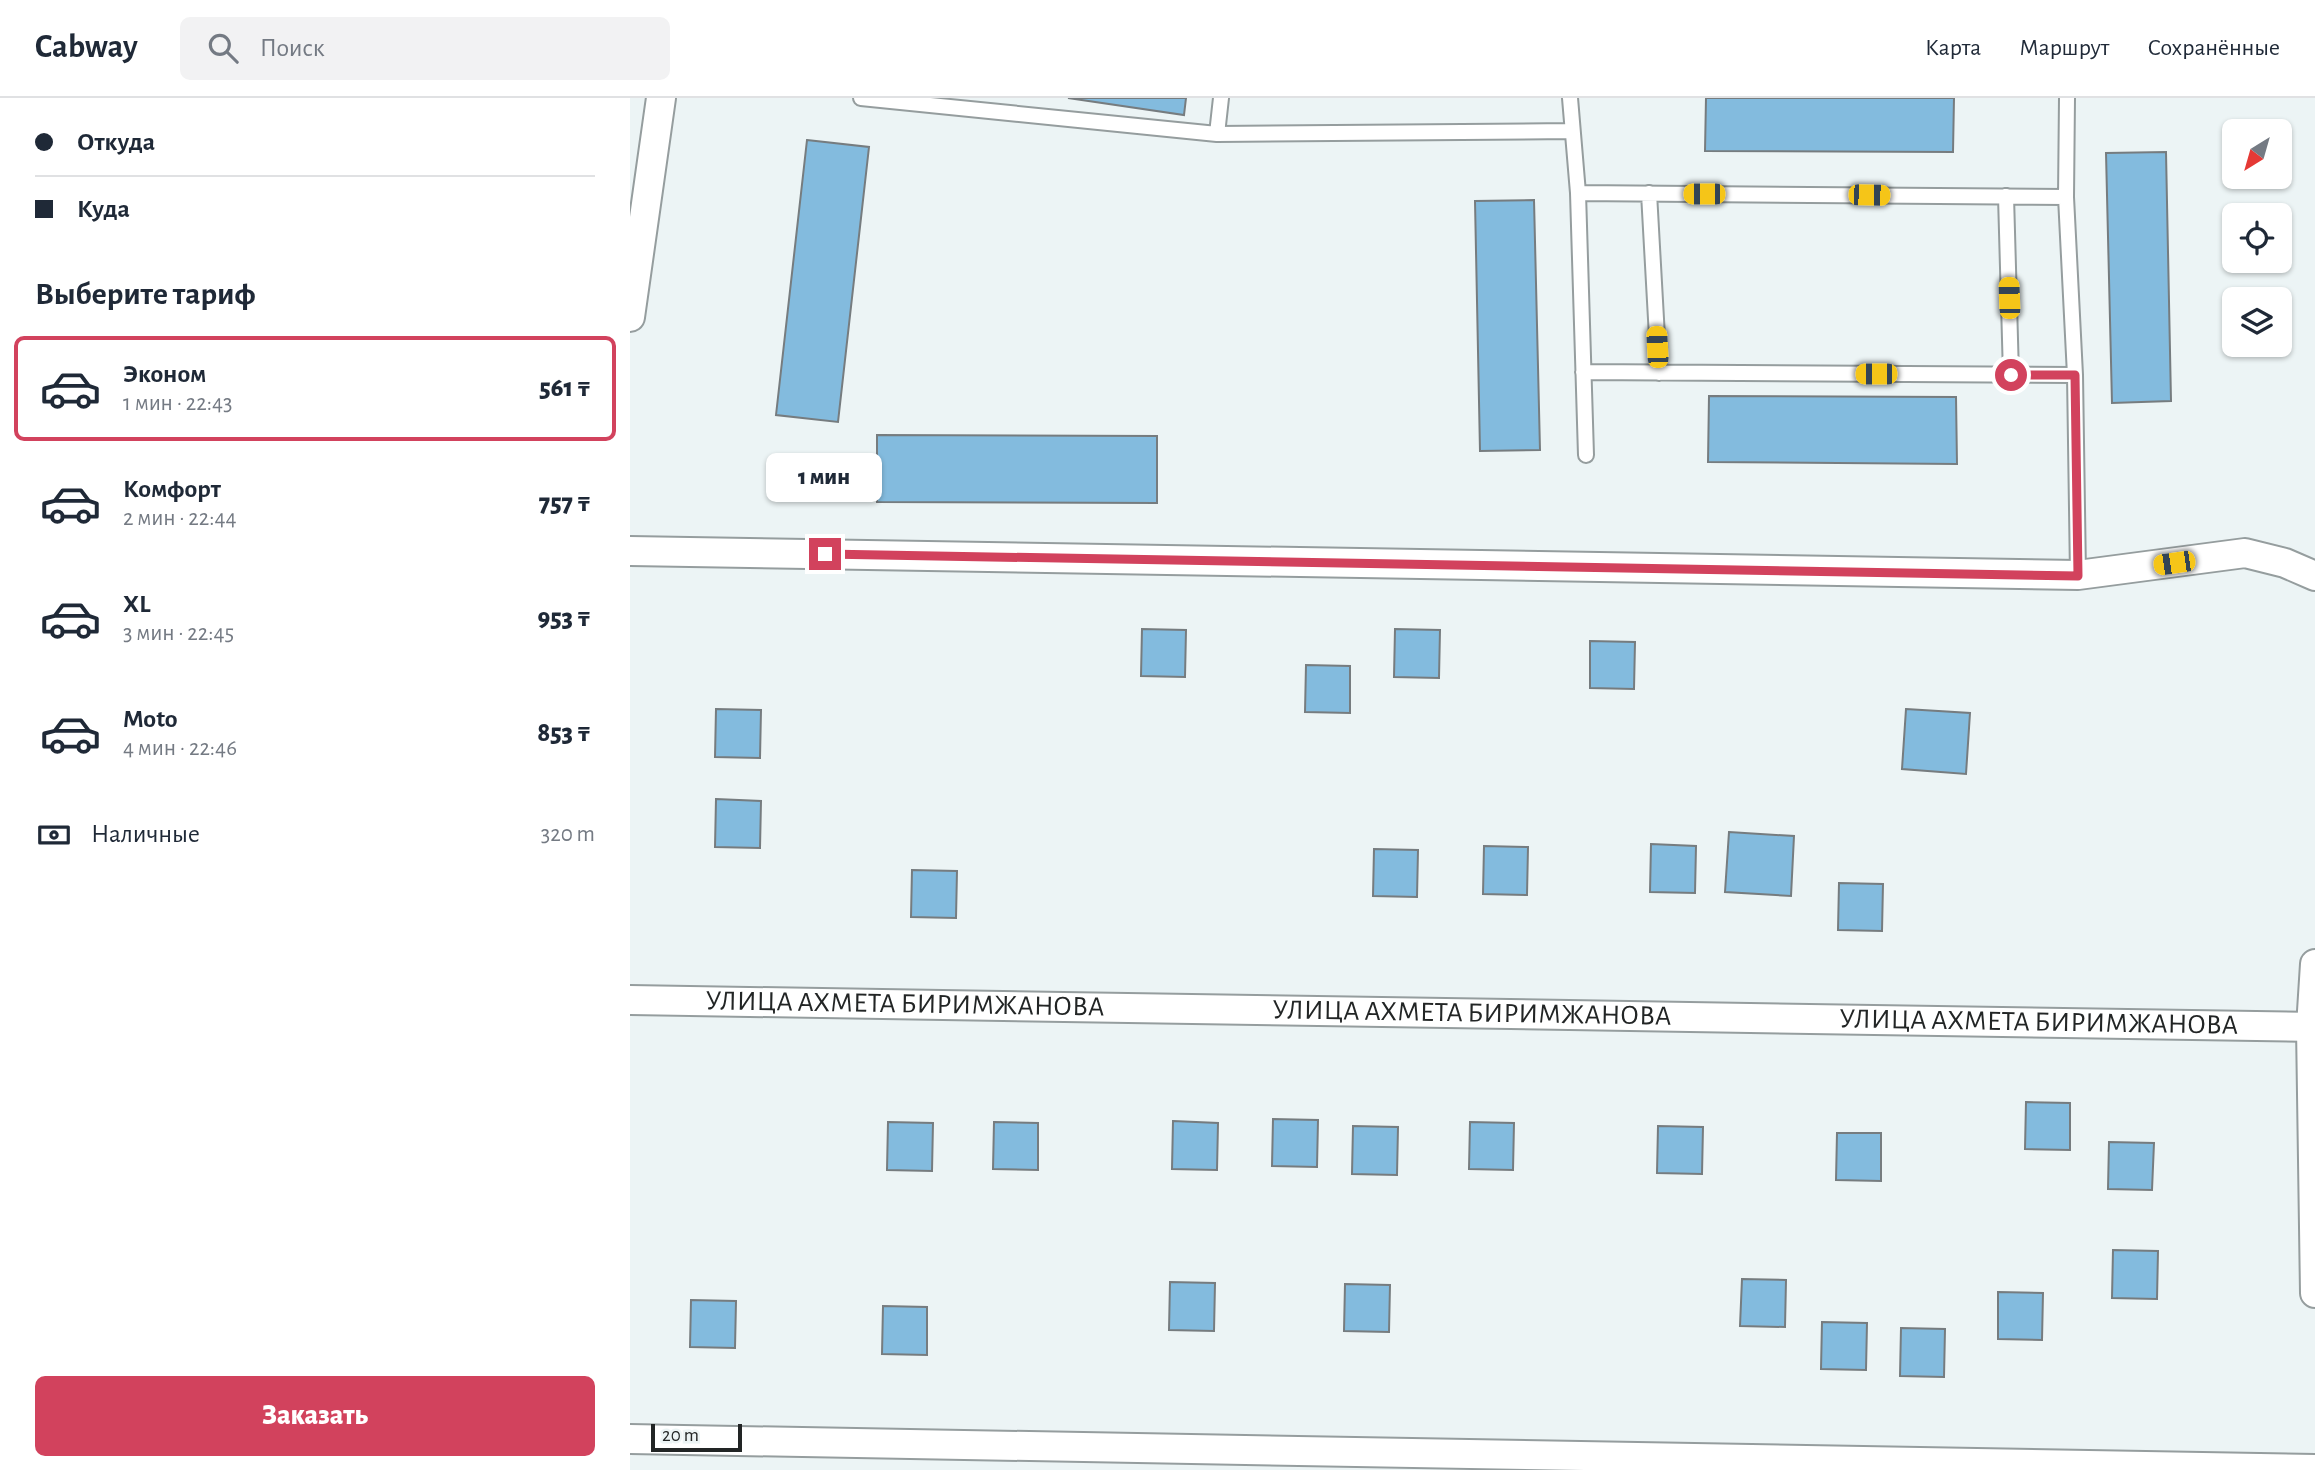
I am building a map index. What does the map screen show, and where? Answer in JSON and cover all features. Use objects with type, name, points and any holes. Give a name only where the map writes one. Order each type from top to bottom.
[{"type":"street","points":[[630,317],[661,98]]},
{"type":"street","points":[[630,551],[2078,576],[2245,553],[2285,563],[2315,576]]},
{"type":"street","points":[[2315,964],[2315,1293]]},
{"type":"street","name":"УЛИЦА АХМЕТА БИРИМЖАНОВА","points":[[630,1000],[2313,1027]]},
{"type":"street","points":[[630,1438],[2315,1469]]},
{"type":"lane","points":[[861,98],[913,99],[1217,134],[1571,131]]},
{"type":"lane","points":[[1217,134],[1222,98]]},
{"type":"lane","points":[[1570,98],[1578,193],[1586,455]]},
{"type":"lane","points":[[2067,98],[2066,197],[2075,375],[2078,576]]},
{"type":"lane","points":[[1578,193],[2066,197]]},
{"type":"lane","points":[[1649,193],[1659,373]]},
{"type":"lane","points":[[2006,196],[2011,375]]},
{"type":"lane","points":[[1583,372],[2075,375]]},
{"type":"building","points":[[1068,98],[1186,98],[1184,115]]},
{"type":"building","points":[[1706,98],[1954,98],[1953,152],[1705,151]]},
{"type":"building","points":[[807,140],[869,147],[838,422],[776,415]]},
{"type":"building","points":[[2166,152],[2171,401],[2112,403],[2106,153]]},
{"type":"building","points":[[1534,200],[1540,450],[1480,451],[1475,201]]},
{"type":"building","points":[[1709,396],[1956,397],[1957,464],[1708,462]]},
{"type":"building","points":[[877,435],[1157,436],[1157,503],[877,502]]},
{"type":"building","points":[[1142,629],[1186,630],[1185,677],[1141,676]]},
{"type":"building","points":[[1395,629],[1440,630],[1439,678],[1394,677]]},
{"type":"building","points":[[1590,641],[1635,642],[1634,689],[1590,688]]},
{"type":"building","points":[[1306,665],[1350,666],[1350,713],[1305,712]]},
{"type":"building","points":[[716,709],[761,710],[760,758],[715,757]]},
{"type":"building","points":[[1906,709],[1970,713],[1966,774],[1902,769]]},
{"type":"building","points":[[716,799],[761,801],[760,848],[715,847]]},
{"type":"building","points":[[1729,832],[1794,836],[1791,896],[1725,892]]},
{"type":"building","points":[[1651,844],[1696,846],[1695,893],[1650,892]]},
{"type":"building","points":[[1484,846],[1528,847],[1527,895],[1483,894]]},
{"type":"building","points":[[1374,849],[1418,850],[1417,897],[1373,896]]},
{"type":"building","points":[[912,870],[957,871],[956,918],[911,917]]},
{"type":"building","points":[[1839,883],[1883,884],[1882,931],[1838,930]]},
{"type":"building","points":[[2026,1102],[2070,1103],[2070,1150],[2025,1149]]},
{"type":"building","points":[[1273,1119],[1318,1120],[1317,1167],[1272,1166]]},
{"type":"building","points":[[1173,1121],[1218,1123],[1217,1170],[1172,1169]]},
{"type":"building","points":[[888,1122],[933,1123],[932,1171],[887,1170]]},
{"type":"building","points":[[994,1122],[1038,1123],[1038,1170],[993,1169]]},
{"type":"building","points":[[1470,1122],[1514,1123],[1513,1170],[1469,1169]]},
{"type":"building","points":[[1353,1126],[1398,1127],[1397,1175],[1352,1174]]},
{"type":"building","points":[[1658,1126],[1703,1127],[1702,1174],[1657,1173]]},
{"type":"building","points":[[1837,1133],[1881,1133],[1881,1181],[1836,1180]]},
{"type":"building","points":[[2109,1142],[2154,1143],[2152,1190],[2108,1189]]},
{"type":"building","points":[[2113,1250],[2158,1251],[2157,1299],[2112,1298]]},
{"type":"building","points":[[1742,1279],[1786,1280],[1785,1327],[1740,1326]]},
{"type":"building","points":[[1170,1282],[1215,1283],[1214,1331],[1169,1330]]},
{"type":"building","points":[[1345,1284],[1390,1285],[1389,1332],[1344,1331]]},
{"type":"building","points":[[1998,1292],[2043,1293],[2042,1340],[1998,1339]]},
{"type":"building","points":[[691,1300],[736,1301],[735,1348],[690,1347]]},
{"type":"building","points":[[883,1306],[927,1307],[927,1355],[882,1354]]},
{"type":"building","points":[[1822,1322],[1867,1323],[1866,1370],[1821,1369]]},
{"type":"building","points":[[1901,1328],[1945,1329],[1944,1377],[1900,1376]]},
{"type":"route","points":[[825,554],[2078,576],[2075,375],[2011,375]]}]
